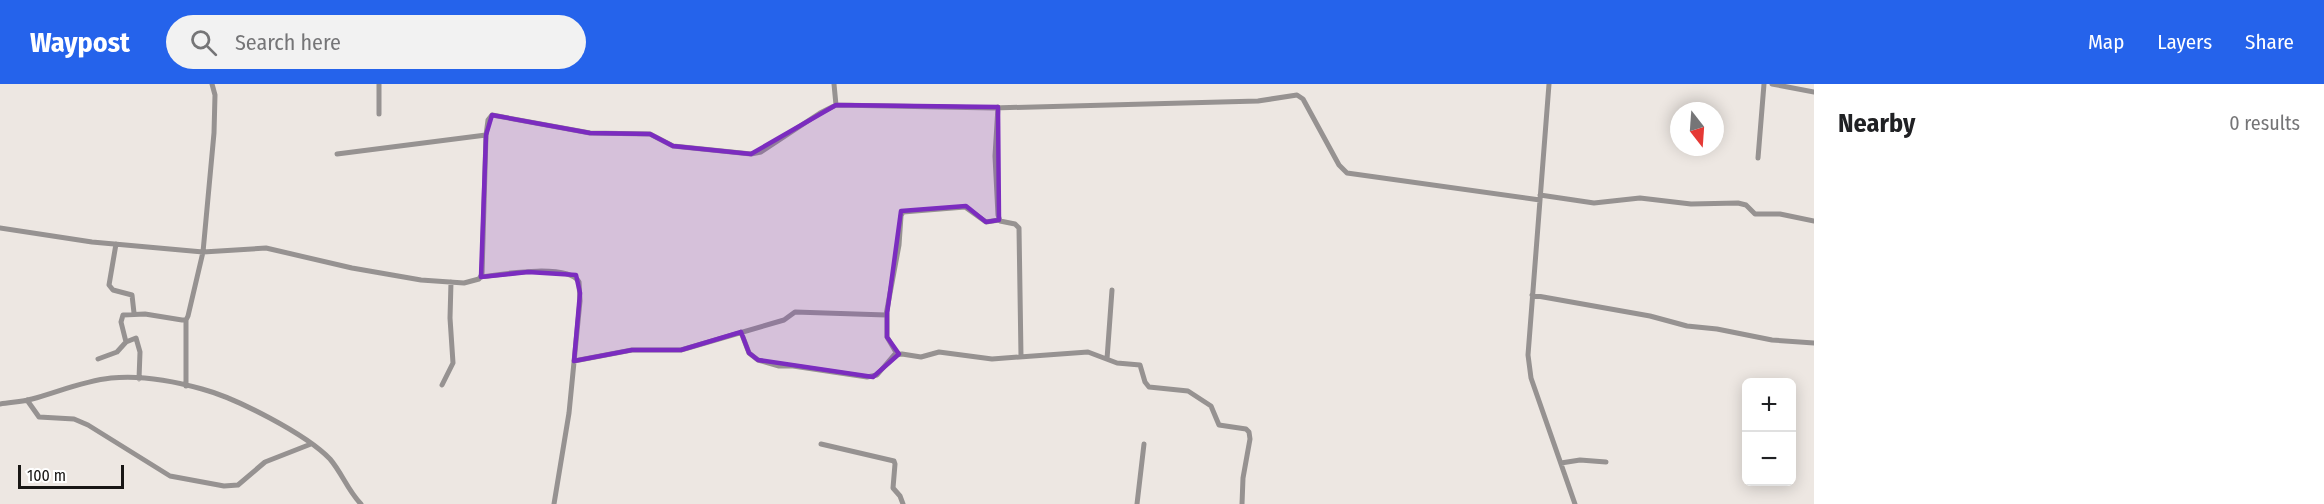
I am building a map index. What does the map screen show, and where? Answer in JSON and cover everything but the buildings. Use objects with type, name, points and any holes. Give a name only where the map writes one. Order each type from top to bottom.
[{"type":"street","points":[[186,386],[186,320],[203,252],[214,133],[215,95],[212,84]]},
{"type":"street","points":[[379,84],[379,114]]},
{"type":"street","points":[[834,84],[836,105]]},
{"type":"street","points":[[1549,84],[1528,368],[1575,504]]},
{"type":"street","points":[[1758,158],[1764,84]]},
{"type":"street","points":[[1772,84],[1814,92]]},
{"type":"street","points":[[482,277],[486,135],[488,120],[495,115],[590,133],[650,134],[673,146],[755,153],[768,148],[836,105],[998,107],[1258,101],[1297,95],[1303,99],[1339,165],[1347,173],[1594,203],[1640,198],[1691,204],[1738,203],[1746,205],[1755,214],[1776,214],[1814,221]]},
{"type":"street","points":[[998,107],[995,156],[999,220]]},
{"type":"street","points":[[337,154],[486,135]]},
{"type":"street","points":[[1022,356],[1018,228],[1015,224],[999,220],[986,222],[965,207],[903,212],[887,314],[887,337],[897,354],[921,357],[939,352],[992,359],[1080,351],[1093,353],[1117,363],[1140,365],[1145,382],[1149,387],[1186,389],[1210,406],[1219,424],[1248,430],[1250,439],[1243,478],[1242,504]]},
{"type":"street","points":[[0,228],[116,244],[203,252],[266,248],[352,268],[421,280],[471,282],[482,277],[528,272],[565,274],[576,277],[580,287],[580,301],[569,413],[554,504]]},
{"type":"street","points":[[116,244],[109,285],[113,290],[132,295],[134,313]]},
{"type":"street","points":[[442,385],[453,363],[451,282]]},
{"type":"street","points":[[1107,359],[1112,290]]},
{"type":"street","points":[[1532,295],[1650,316],[1687,326],[1718,329],[1772,340],[1814,343]]},
{"type":"street","points":[[574,361],[632,350],[681,350],[784,320],[795,312],[882,316],[887,314]]},
{"type":"street","points":[[126,342],[121,317],[123,315],[134,313],[186,320]]},
{"type":"street","points":[[741,332],[752,356],[781,367],[793,366],[867,377],[876,375],[889,359],[899,354]]},
{"type":"street","points":[[98,359],[117,351],[134,338],[138,342],[140,352],[139,379]]},
{"type":"street","points":[[0,404],[27,400],[72,386],[112,378],[139,379],[186,386],[217,394],[274,420],[311,444],[330,460],[361,504]]},
{"type":"street","points":[[27,400],[39,417],[74,419],[88,425],[170,476],[224,486],[238,485],[265,462],[311,444]]},
{"type":"street","points":[[821,444],[894,461],[892,488],[900,496],[903,504]]},
{"type":"street","points":[[1137,504],[1144,444]]},
{"type":"street","points":[[1561,463],[1580,460],[1606,462]]},
{"type":"highlighted area","points":[[836,105],[998,107],[999,220],[986,222],[966,206],[901,211],[887,314],[887,337],[899,354],[873,377],[758,360],[749,353],[741,332],[681,350],[632,350],[574,361],[580,293],[576,275],[528,272],[481,277],[486,135],[492,115],[590,133],[650,134],[673,146],[751,154]]}]
